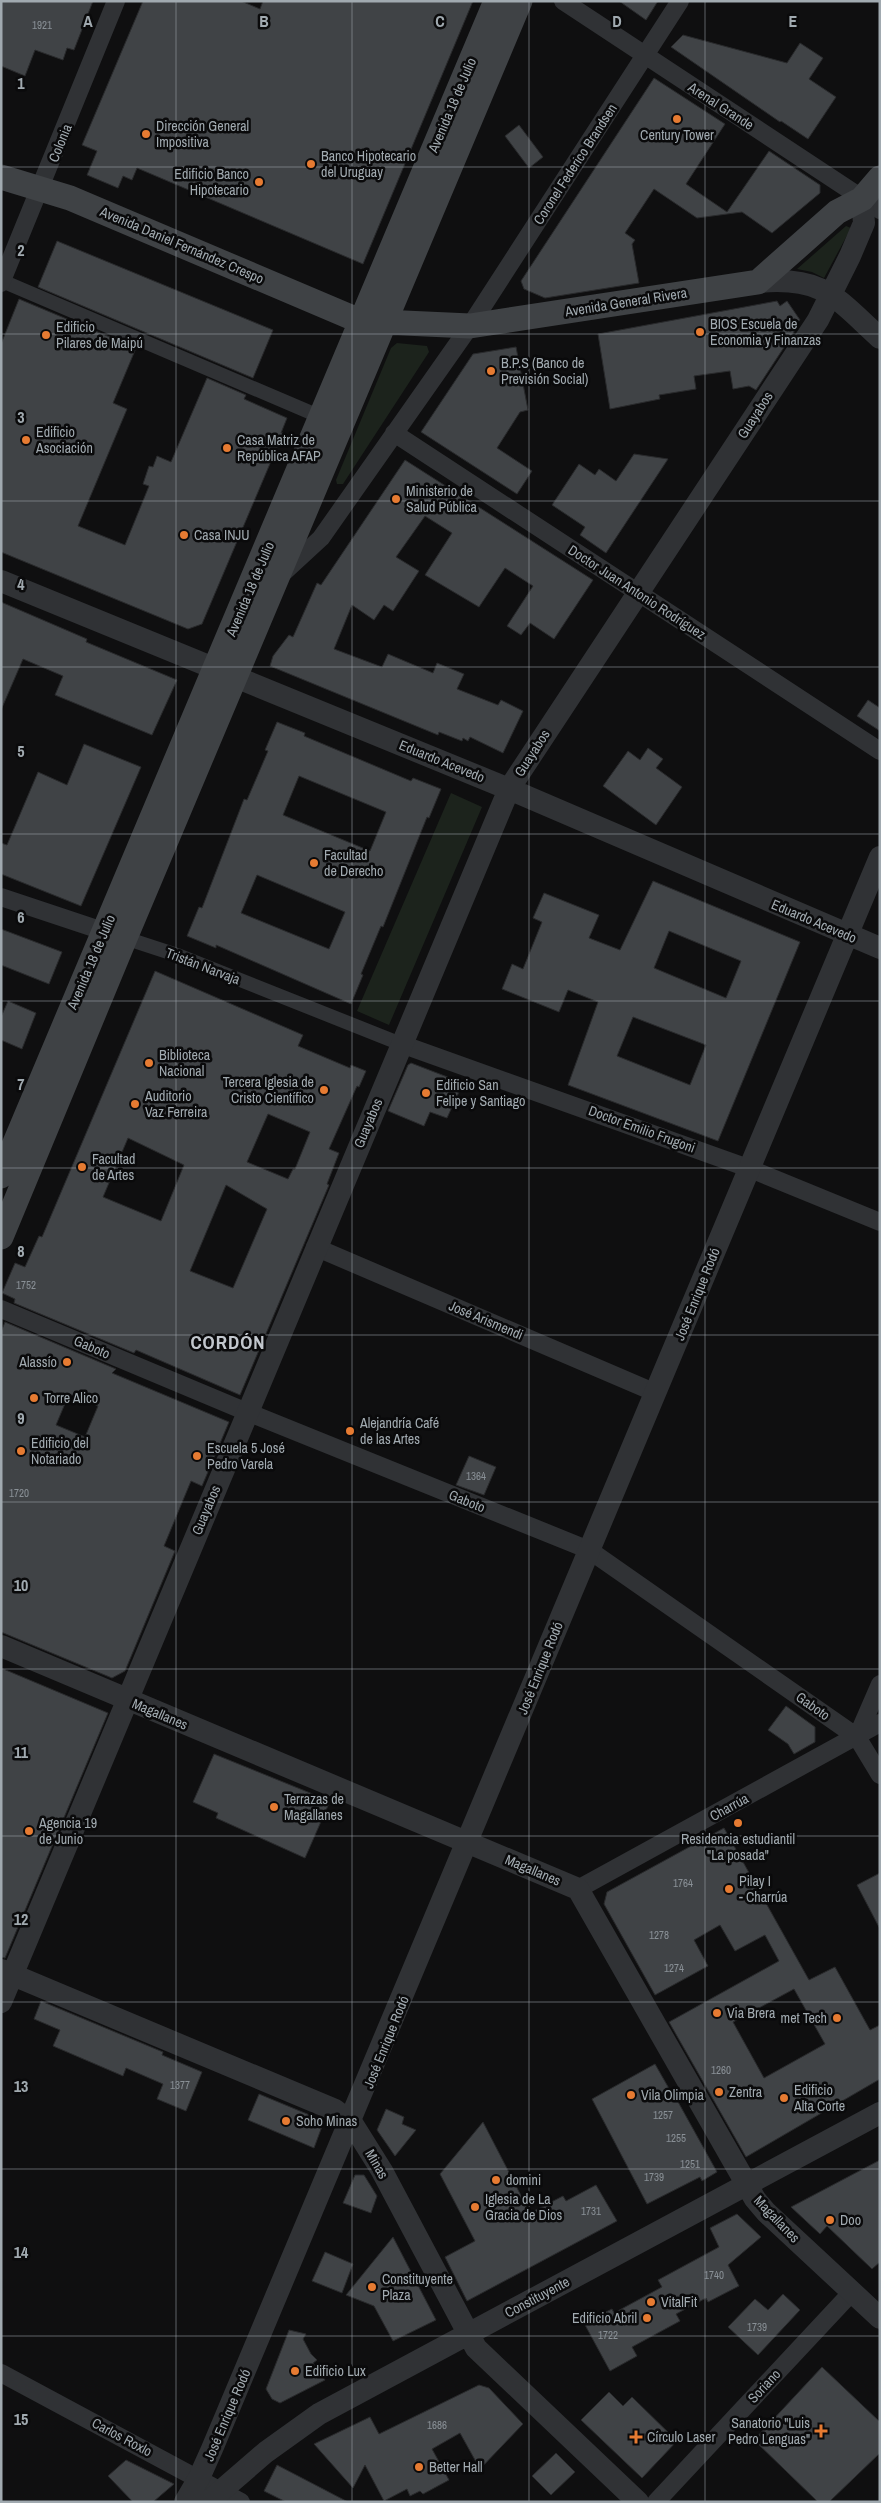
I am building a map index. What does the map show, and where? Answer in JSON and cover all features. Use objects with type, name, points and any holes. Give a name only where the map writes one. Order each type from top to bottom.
[{"type":"main road","name":"Avenida 18 de Julio","points":[[1,1176],[114,935],[225,673],[321,417],[496,1]]},
{"type":"main road","name":"Avenida 18 de Julio","points":[[225,673],[277,579],[520,1]]},
{"type":"main road","name":"Avenida Daniel Fernández Crespo","points":[[1,177],[42,188],[360,321]]},
{"type":"main road","points":[[758,282],[837,212],[871,204],[880,178]]},
{"type":"main road","name":"Avenida General Rivera","points":[[360,321],[470,326],[758,282]]},
{"type":"main road","name":"Avenida 18 de Julio","points":[[1,1237],[114,935]]},
{"type":"street","name":"Colonia","points":[[2,282],[42,188],[116,1]]},
{"type":"street","name":"Arenal Grande","points":[[563,1],[871,204]]},
{"type":"street","name":"Coronel Federico Brandsen","points":[[470,326],[680,1]]},
{"type":"street","points":[[831,294],[871,204]]},
{"type":"street","points":[[758,282],[799,281],[831,294],[880,338]]},
{"type":"street","points":[[2,282],[321,417]]},
{"type":"street","name":"Guayabos","points":[[1,2002],[7,1972],[127,1700],[315,1247],[509,789],[818,320],[831,294]]},
{"type":"street","name":"Avenida 18 de Julio","points":[[277,579],[321,538],[470,326]]},
{"type":"street","name":"Doctor Juan Antonio Rodríguez","points":[[394,433],[880,751]]},
{"type":"street","name":"Eduardo Acevedo","points":[[1,581],[509,789],[880,948]]},
{"type":"street","name":"José Enrique Rodó","points":[[199,2478],[352,2123],[748,1168],[880,857]]},
{"type":"street","name":"Tristán Narvaja","points":[[1,897],[180,956],[401,1044]]},
{"type":"street","name":"Doctor Emilio Frugoni","points":[[401,1044],[748,1168],[880,1222]]},
{"type":"street","name":"José Arismendi","points":[[315,1247],[656,1393]]},
{"type":"street","name":"Gaboto","points":[[1,1309],[247,1412],[589,1550],[858,1737],[880,1775]]},
{"type":"street","name":"Magallanes","points":[[1,1646],[578,1889],[746,2184],[766,2212],[880,2318]]},
{"type":"street","points":[[858,1737],[880,1684]]},
{"type":"street","name":"Charrúa","points":[[578,1889],[880,1724]]},
{"type":"street","name":"Minas","points":[[7,1972],[336,2110],[352,2123],[382,2171],[467,2334],[485,2359],[638,2502]]},
{"type":"street","name":"Constituyente","points":[[214,2496],[266,2452],[319,2414],[880,2113]]},
{"type":"street","name":"Soriano","points":[[656,2502],[852,2292]]},
{"type":"street","name":"Carlos Roxlo","points":[[1,2373],[199,2478],[214,2496],[241,2502]]},
{"type":"street","points":[[185,2502],[199,2478]]},
{"type":"shaded area","points":[[846,226],[851,228],[824,278],[812,272],[797,269]]},
{"type":"shaded area","points":[[397,343],[427,346],[429,352],[343,484],[337,484],[336,480],[391,348]]},
{"type":"shaded area","points":[[451,793],[482,807],[389,1025],[357,1011]]},
{"type":"building","points":[[1,1],[93,1],[74,50],[67,48],[63,60],[35,50],[25,76],[1,66]]},
{"type":"building","name":"Banco Hipotecario del Uruguay","points":[[143,1],[241,1],[260,9],[263,1],[473,1],[363,264],[137,168],[132,180],[123,176],[118,188],[87,175],[97,151],[82,145]]},
{"type":"building","points":[[619,1],[658,1],[646,20]]},
{"type":"building","points":[[683,35],[787,63],[800,43],[823,58],[809,79],[836,97],[808,139],[671,47]]},
{"type":"building","points":[[654,78],[725,124],[686,184],[727,212],[769,151],[820,185],[820,193],[772,233],[742,212],[697,218],[654,189],[625,233],[635,240],[632,244],[639,283],[545,298],[524,289],[521,281]]},
{"type":"building","points":[[519,125],[543,157],[529,168],[505,136]]},
{"type":"building","points":[[57,241],[273,330],[253,378],[38,287]]},
{"type":"building","points":[[19,299],[136,348],[113,403],[127,409],[78,526],[125,545],[149,486],[143,484],[149,466],[153,467],[157,456],[171,462],[207,378],[246,395],[244,399],[287,418],[281,433],[283,433],[202,624],[188,629],[1,552],[1,344]]},
{"type":"building","points":[[777,301],[780,306],[787,301],[800,320],[793,325],[796,329],[756,390],[749,386],[733,389],[730,371],[694,376],[696,389],[659,395],[660,399],[610,409],[598,334]]},
{"type":"building","points":[[516,347],[528,410],[520,412],[497,448],[532,471],[517,494],[421,432],[473,354]]},
{"type":"building","points":[[634,454],[668,459],[606,553],[580,535],[585,527],[552,505],[579,464],[595,475],[599,469],[616,481]]},
{"type":"building","points":[[405,460],[593,580],[554,639],[530,623],[521,635],[507,626],[533,586],[505,568],[479,607],[425,575],[452,533],[425,516],[396,557],[419,571],[393,611],[384,605],[374,620],[352,605],[334,649],[382,667],[388,654],[433,673],[437,663],[464,674],[457,689],[498,705],[501,700],[523,711],[503,753],[470,737],[468,741],[463,738],[462,741],[439,732],[438,735],[270,666],[273,656],[289,635],[293,637],[317,583],[321,585]]},
{"type":"building","points":[[1,602],[87,639],[86,642],[177,680],[152,735],[55,695],[63,676],[23,659],[1,710]]},
{"type":"building","points":[[868,700],[880,708],[880,731],[857,716]]},
{"type":"building","name":"Facultad de Derecho","points":[[277,722],[305,733],[304,736],[411,781],[413,778],[441,789],[429,818],[427,817],[383,927],[381,926],[351,1004],[216,945],[216,948],[187,936],[199,907],[202,908],[244,799],[247,800],[268,751],[265,750]],"holes":[[[299,776],[386,812],[370,851],[283,815]],[[257,875],[345,912],[329,949],[241,913]]]},
{"type":"building","points":[[84,744],[141,767],[81,906],[1,874],[1,843],[7,845],[38,772],[67,785]]},
{"type":"building","points":[[648,748],[663,759],[656,768],[682,787],[656,825],[603,786],[628,751],[640,760]]},
{"type":"building","points":[[653,881],[800,942],[718,1141],[568,1085],[598,1002],[568,990],[559,1012],[502,989],[512,964],[523,969],[542,922],[533,918],[544,893],[599,915],[589,938],[620,950]],"holes":[[[669,931],[741,961],[726,998],[654,968]],[[633,1017],[706,1045],[690,1085],[617,1056]]]},
{"type":"building","points":[[1,929],[62,952],[49,984],[1,965]]},
{"type":"building","points":[[155,971],[303,1035],[298,1046],[350,1068],[351,1065],[366,1071],[359,1087],[357,1086],[329,1149],[339,1153],[327,1184],[329,1185],[240,1395],[136,1350],[134,1353],[14,1303],[15,1299],[2,1293],[15,1263],[25,1267],[39,1236],[42,1237]],"holes":[[[268,1114],[310,1132],[295,1169],[293,1169],[288,1179],[247,1162]],[[128,1138],[184,1165],[161,1221],[103,1197]],[[226,1185],[267,1209],[233,1288],[190,1271]]]},
{"type":"building","points":[[8,1001],[36,1013],[22,1049],[1,1040],[1,1017]]},
{"type":"building","name":"Edificio San Felipe y Santiago","points":[[411,1063],[463,1083],[447,1118],[430,1112],[424,1126],[388,1111],[408,1065]]},
{"type":"building","points":[[5,1322],[116,1369],[112,1373],[229,1422],[202,1486],[191,1481],[164,1546],[175,1551],[125,1671],[112,1678],[1,1632],[1,1332]],"holes":[[[69,1394],[98,1406],[85,1437],[56,1425]]]},
{"type":"building","points":[[469,1456],[496,1467],[484,1495],[456,1485]]},
{"type":"building","name":"Agencia 19 de Junio","points":[[1,1668],[108,1713],[5,1958],[1,1957]]},
{"type":"building","points":[[786,1706],[815,1727],[815,1742],[794,1754],[788,1744],[768,1730]]},
{"type":"building","name":"Terrazas de Magallanes","points":[[214,1754],[330,1801],[305,1858],[216,1818],[218,1813],[193,1802]]},
{"type":"building","points":[[724,1828],[809,1980],[835,1967],[870,2030],[880,2025],[880,2079],[746,2157],[669,2022],[779,1961],[765,1935],[735,1951],[720,1925],[694,1940],[708,1966],[655,1995],[604,1904],[607,1892]],"holes":[[[794,1989],[825,2044],[764,2078],[733,2022]]]},
{"type":"building","points":[[880,1873],[880,1929],[857,1885]]},
{"type":"building","points":[[41,2001],[163,2052],[162,2055],[202,2072],[186,2111],[157,2099],[163,2084],[126,2068],[123,2076],[53,2046],[60,2030],[34,2019]]},
{"type":"building","points":[[655,2064],[717,2172],[702,2181],[700,2177],[647,2204],[592,2099]]},
{"type":"building","name":"Soho Minas","points":[[259,2094],[324,2121],[314,2148],[248,2120]]},
{"type":"building","points":[[386,2109],[404,2117],[402,2124],[416,2130],[395,2156],[377,2130]]},
{"type":"building","points":[[483,2122],[530,2213],[563,2196],[566,2201],[596,2185],[617,2221],[467,2301],[445,2257],[475,2241],[440,2174]]},
{"type":"building","name":"Doo","points":[[880,2160],[880,2262],[872,2269],[827,2226],[820,2234],[791,2207]]},
{"type":"building","points":[[355,2175],[364,2175],[377,2196],[371,2213],[343,2203]]},
{"type":"building","points":[[737,2214],[761,2237],[728,2265],[739,2286],[708,2302],[706,2298],[676,2314],[680,2321],[632,2347],[637,2356],[610,2371],[584,2323],[612,2309],[614,2313],[662,2287],[658,2280],[719,2247],[710,2228]]},
{"type":"building","name":"Constituyente Plaza","points":[[393,2237],[436,2320],[393,2341],[374,2306],[346,2295]]},
{"type":"building","points":[[325,2252],[353,2264],[342,2293],[312,2281]]},
{"type":"building","points":[[783,2294],[800,2310],[758,2355],[728,2327],[755,2299],[768,2310]]},
{"type":"building","name":"Edificio Lux","points":[[289,2330],[306,2334],[303,2339],[311,2354],[317,2360],[313,2363],[325,2380],[280,2403],[272,2399],[266,2389]]},
{"type":"building","name":"Sanatorio \"Luis Pedro Lenguas\"","points":[[822,2367],[880,2422],[880,2453],[829,2502],[818,2502],[754,2440]]},
{"type":"building","points":[[479,2385],[489,2388],[523,2424],[480,2469],[460,2433],[432,2449],[449,2480],[423,2494],[420,2491],[410,2496],[407,2489],[384,2501],[365,2465],[353,2488],[314,2444],[370,2417],[379,2434]]},
{"type":"building","name":"Círculo Laser","points":[[609,2392],[623,2406],[632,2397],[677,2441],[642,2478],[581,2420]]},
{"type":"building","points":[[556,2453],[575,2472],[551,2495],[532,2476]]},
{"type":"building","points":[[126,2460],[174,2484],[153,2502],[133,2502],[108,2476]]},
{"type":"building","points":[[277,2465],[348,2502],[286,2502],[264,2491]]},
{"type":"place","name":"Century Tower","points":[[677,119]]},
{"type":"place","name":"Dirección General Impositiva","points":[[146,134]]},
{"type":"place","name":"Banco Hipotecario del Uruguay","points":[[311,164]]},
{"type":"place","name":"Edificio Banco Hipotecario","points":[[259,182]]},
{"type":"place","name":"BIOS Escuela de Economia y Finanzas","points":[[700,332]]},
{"type":"place","name":"Edificio Pilares de Maipú","points":[[46,335]]},
{"type":"place","name":"B.P.S (Banco de Previsión Social)","points":[[491,371]]},
{"type":"place","name":"Edificio Asociación","points":[[26,440]]},
{"type":"place","name":"Casa Matriz de República AFAP","points":[[227,448]]},
{"type":"place","name":"Ministerio de Salud Pública","points":[[396,499]]},
{"type":"place","name":"Casa INJU","points":[[184,535]]},
{"type":"place","name":"Facultad de Derecho","points":[[314,863]]},
{"type":"place","name":"Biblioteca Nacional","points":[[149,1063]]},
{"type":"place","name":"Tercera Iglesia de Cristo Científico","points":[[324,1090]]},
{"type":"place","name":"Edificio San Felipe y Santiago","points":[[426,1093]]},
{"type":"place","name":"Auditorio Vaz Ferreira","points":[[135,1104]]},
{"type":"place","name":"Facultad de Artes","points":[[82,1167]]},
{"type":"place","name":"Alassío","points":[[67,1362]]},
{"type":"place","name":"Torre Alico","points":[[34,1398]]},
{"type":"place","name":"Alejandría Café de las Artes","points":[[350,1431]]},
{"type":"place","name":"Edificio del Notariado","points":[[21,1451]]},
{"type":"place","name":"Escuela 5 José Pedro Varela","points":[[197,1456]]},
{"type":"place","name":"Terrazas de Magallanes","points":[[274,1807]]},
{"type":"place","name":"Residencia estudiantil \"La posada\"","points":[[738,1823]]},
{"type":"place","name":"Agencia 19 de Junio","points":[[29,1831]]},
{"type":"place","name":"Pilay I - Charrúa","points":[[729,1889]]},
{"type":"place","name":"Via Brera","points":[[717,2013]]},
{"type":"place","name":"met Tech","points":[[837,2018]]},
{"type":"place","name":"Zentra","points":[[719,2092]]},
{"type":"place","name":"Vila Olimpia","points":[[631,2095]]},
{"type":"place","name":"Edificio Alta Corte","points":[[784,2098]]},
{"type":"place","name":"Soho Minas","points":[[286,2121]]},
{"type":"place","name":"domini","points":[[496,2180]]},
{"type":"place","name":"Iglesia de La Gracia de Dios","points":[[475,2207]]},
{"type":"place","name":"Doo","points":[[830,2220]]},
{"type":"place","name":"Constituyente Plaza","points":[[372,2287]]},
{"type":"place","name":"VitalFit","points":[[651,2302]]},
{"type":"place","name":"Edificio Abril","points":[[647,2318]]},
{"type":"place","name":"Edificio Lux","points":[[295,2371]]},
{"type":"place","name":"Sanatorio \"Luis Pedro Lenguas\"","points":[[821,2431]]},
{"type":"place","name":"Círculo Laser","points":[[636,2437]]},
{"type":"place","name":"Better Hall","points":[[419,2467]]},
{"type":"district","name":"CORDÓN","points":[[228,1342]]}]
